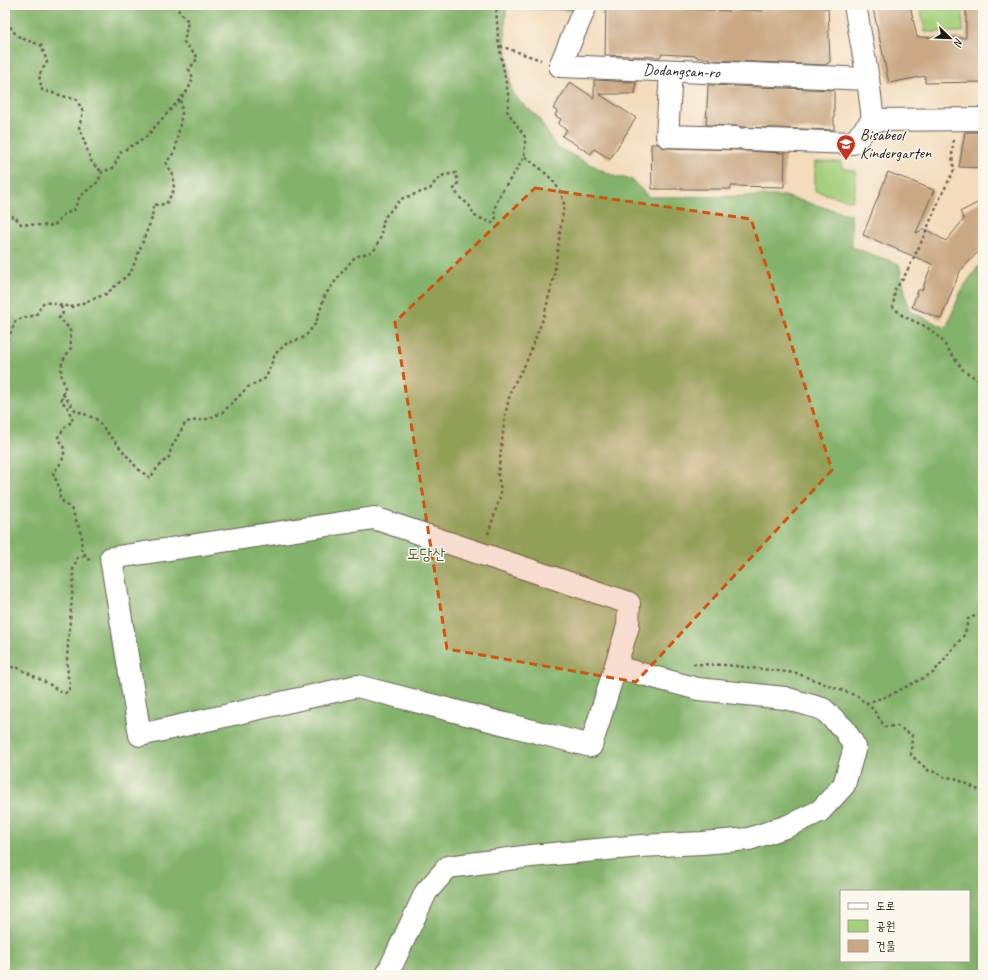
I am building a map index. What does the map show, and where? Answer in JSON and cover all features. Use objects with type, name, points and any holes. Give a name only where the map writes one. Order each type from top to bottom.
[{"type":"street","points":[[560,66],[586,5]]},
{"type":"street","points":[[671,71],[667,136],[853,143],[873,120],[868,79],[854,5]]},
{"type":"street","name":"Dodangsan-ro","points":[[560,66],[868,79]]},
{"type":"street","points":[[873,120],[983,119]]},
{"type":"street","points":[[374,518],[629,603],[628,626],[616,667],[591,746],[357,686],[140,735],[111,558],[374,518]]},
{"type":"street","points":[[387,975],[426,892],[448,867],[531,856],[641,846],[749,839],[788,826],[820,811],[844,785],[855,747],[844,729],[823,708],[784,698],[698,689],[616,667]]},
{"type":"path","points":[[5,218],[14,216],[21,224],[54,226],[63,215],[74,210],[80,196],[98,182],[102,172],[113,168],[121,152],[145,138],[180,97],[188,90],[193,78],[189,69],[198,58],[184,42],[188,21],[179,11],[177,5]]},
{"type":"path","points":[[63,394],[75,410],[96,419],[138,469],[150,478],[158,467],[170,457],[171,448],[186,422],[207,419],[222,413],[248,387],[266,378],[275,354],[286,344],[306,336],[316,323],[325,295],[355,257],[374,251],[380,239],[384,218],[401,199],[430,189],[435,182],[444,175],[456,173],[458,183],[454,189],[469,205],[475,216],[492,223],[496,218],[496,207],[500,196],[524,156],[525,137],[508,112],[509,99],[497,26],[496,5]]},
{"type":"path","points":[[5,17],[7,17],[10,28],[21,39],[42,46],[47,62],[39,75],[42,90],[77,100],[83,112],[79,127],[92,163],[102,172]]},
{"type":"path","points":[[500,46],[560,66]]},
{"type":"path","points":[[5,345],[16,320],[36,315],[44,302],[72,307],[106,294],[131,272],[152,218],[153,205],[166,204],[174,190],[173,175],[166,163],[175,151],[182,113],[180,97]]},
{"type":"path","points":[[954,119],[952,156],[954,170],[920,245],[903,279],[895,289],[893,307],[903,316],[927,327],[941,339],[962,369],[978,380],[983,390]]},
{"type":"path","points":[[482,554],[500,497],[501,491],[498,475],[505,416],[511,389],[526,363],[544,316],[554,276],[564,204],[557,184],[524,156]]},
{"type":"path","points":[[5,666],[18,668],[49,684],[59,691],[69,692],[71,688],[67,657],[73,570],[77,558],[84,556],[90,561],[81,549],[82,537],[78,525],[72,510],[60,499],[59,487],[53,473],[61,464],[64,455],[63,446],[58,438],[66,426],[73,421],[67,406],[61,401],[65,387],[61,374],[62,362],[71,348],[71,342],[70,329],[59,318],[63,315],[61,306]]},
{"type":"path","points":[[866,703],[888,696],[933,673],[965,634],[968,619],[983,612]]},
{"type":"path","points":[[691,664],[726,665],[741,668],[796,673],[857,696],[872,709],[885,727],[897,726],[912,735],[911,755],[929,771],[937,772],[943,777],[955,778],[977,789],[983,794]]},
{"type":"highlighted area","points":[[535,188],[751,219],[832,470],[636,682],[447,649],[395,322]]},
{"type":"green space","name":"도당산","points":[[5,5],[571,5],[569,10],[506,7],[505,38],[511,89],[520,102],[538,117],[556,147],[616,177],[631,179],[649,197],[784,196],[851,215],[852,247],[899,264],[909,311],[946,328],[962,289],[983,260],[983,975],[5,975]]},
{"type":"green space","points":[[920,5],[963,5],[963,32],[925,32]]},
{"type":"green space","points":[[815,162],[841,162],[842,168],[855,171],[855,189],[852,201],[815,191]]},
{"type":"building","points":[[606,5],[669,6],[669,8],[763,11],[763,5],[823,5],[824,8],[828,8],[830,62],[825,65],[709,60],[709,58],[697,58],[697,56],[662,54],[660,57],[605,55]]},
{"type":"building","points":[[887,5],[910,5],[917,37],[966,38],[966,5],[983,5],[983,82],[925,83],[925,76],[889,83],[873,8]]},
{"type":"building","points":[[594,80],[636,82],[635,94],[599,94],[636,118],[610,159],[594,149],[591,154],[562,136],[567,130],[558,124],[561,119],[555,116],[557,111],[553,109],[570,82],[594,98]]},
{"type":"building","points":[[708,85],[834,90],[834,130],[706,125]]},
{"type":"building","points":[[965,132],[983,132],[983,168],[959,167]]},
{"type":"building","points":[[651,144],[658,144],[661,147],[667,148],[785,153],[784,187],[731,186],[731,189],[652,189]]},
{"type":"building","points":[[888,172],[934,190],[916,233],[925,229],[946,241],[964,219],[960,212],[983,200],[983,247],[960,271],[941,319],[912,307],[918,290],[922,290],[932,264],[863,235]]},
{"type":"place","name":"Bisabeol Kindergarten","points":[[846,161]]}]
